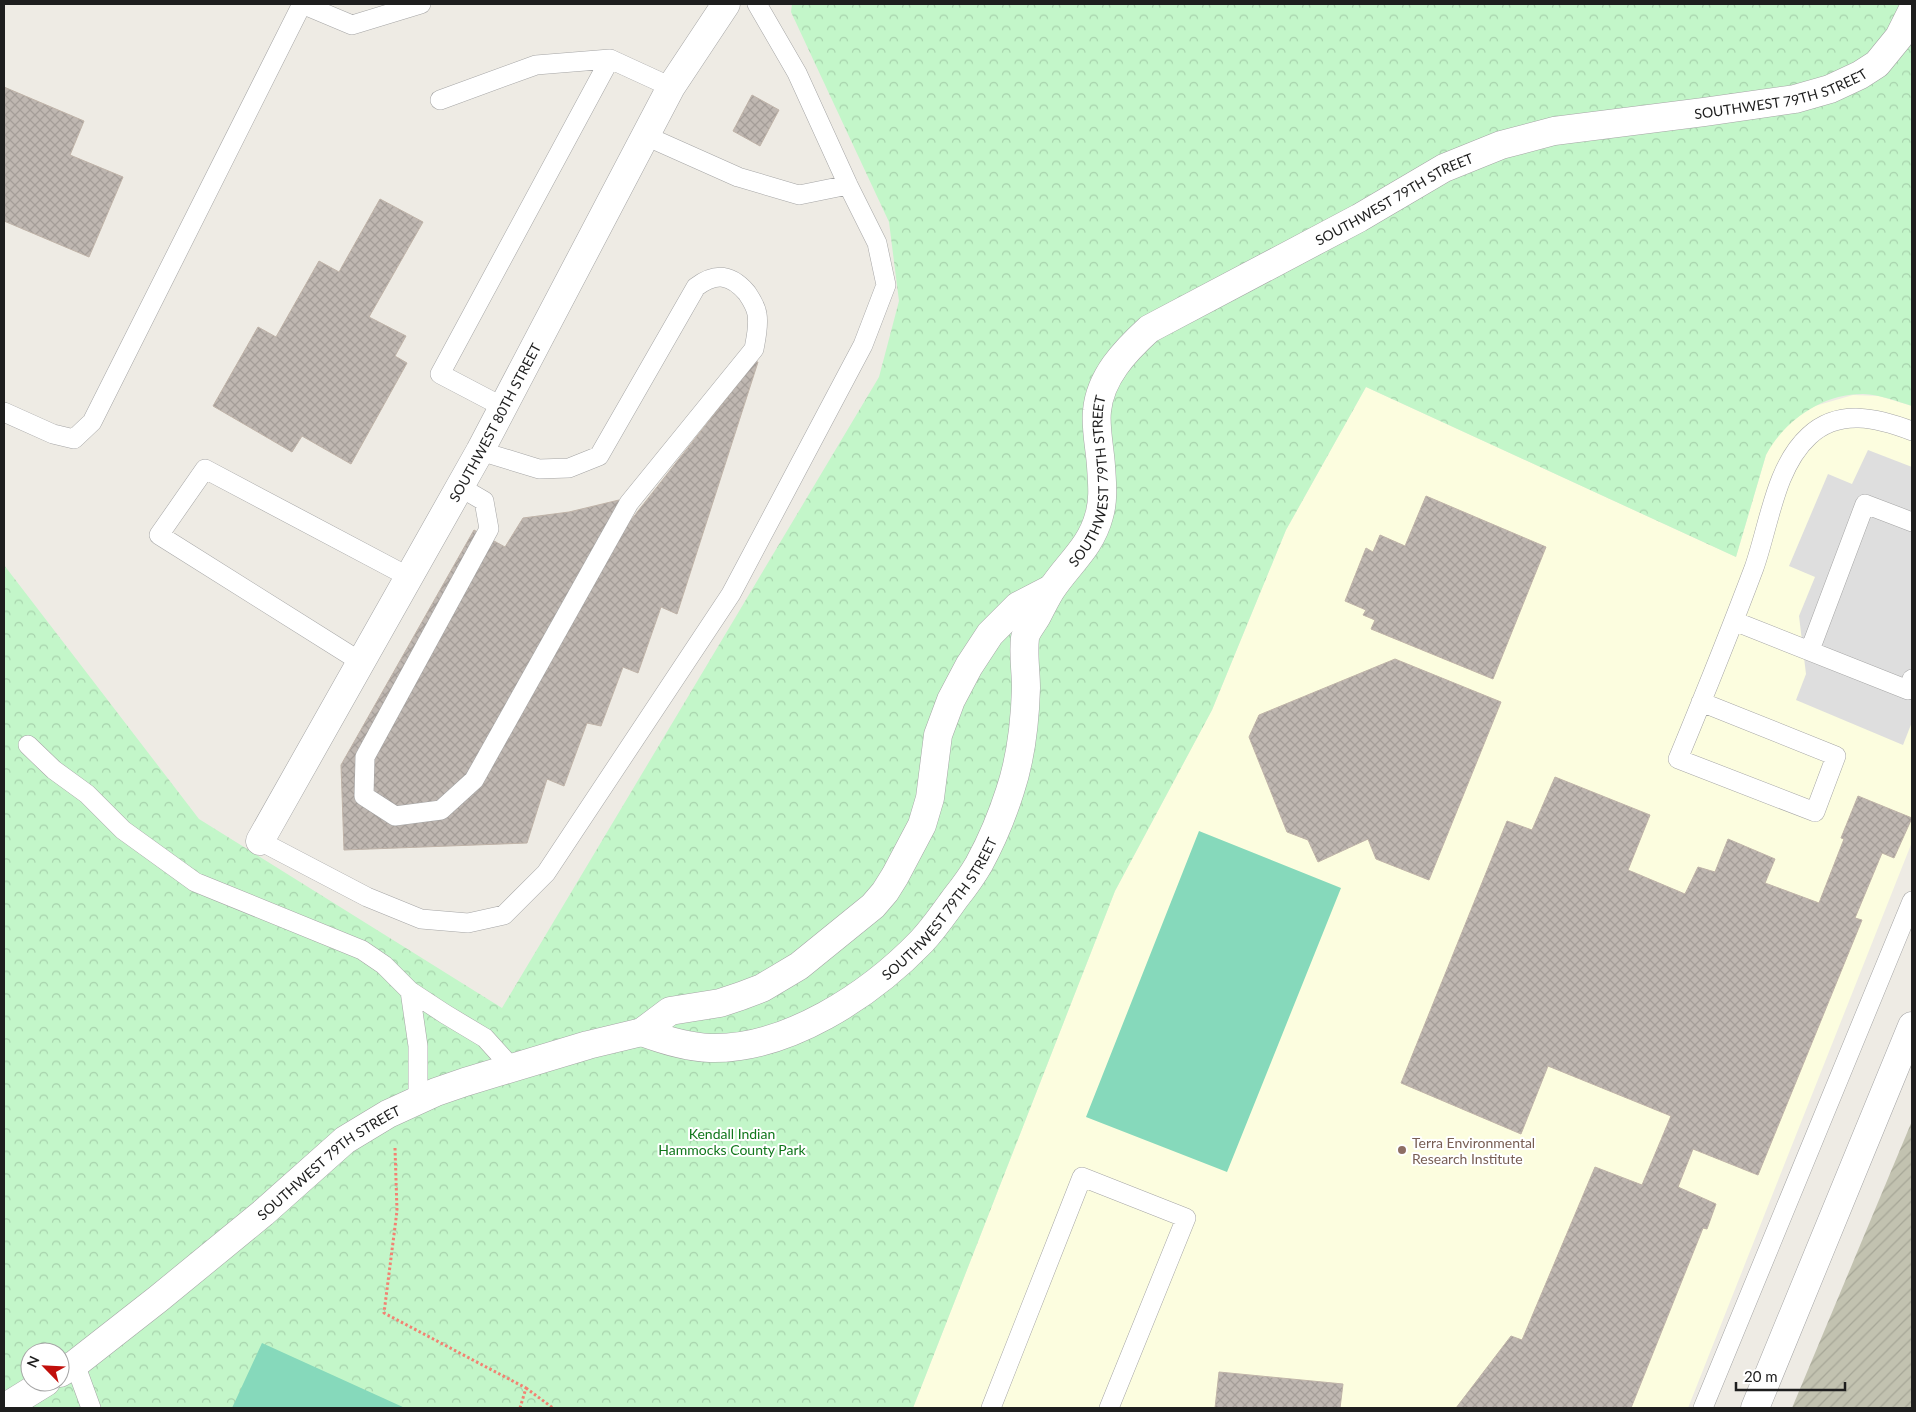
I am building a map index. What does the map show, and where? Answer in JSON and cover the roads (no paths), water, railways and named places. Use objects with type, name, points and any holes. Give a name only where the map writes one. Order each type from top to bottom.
[{"type":"street","name":"SOUTHWEST 80TH STREET","points":[[260,841],[480,451],[671,87],[726,4]]},
{"type":"street","name":"SOUTHWEST 79TH STREET","points":[[642,1032],[666,1041],[709,1048],[749,1044],[776,1038],[825,1016],[849,1001],[876,981],[922,941],[941,918],[978,865],[1011,789],[1024,729],[1025,636],[1052,590],[1093,536],[1100,512],[1102,487],[1096,413],[1101,392],[1110,374],[1127,350],[1149,330],[1359,218],[1444,168],[1501,145],[1554,131],[1795,99],[1830,88],[1860,75],[1877,64],[1894,44],[1912,11]]},
{"type":"street","name":"SOUTHWEST 79TH STREET","points":[[70,1367],[263,1213],[345,1140],[388,1114],[465,1082],[588,1044],[642,1032],[670,1012],[720,1003],[741,996],[781,978],[799,966],[873,906],[895,876],[922,824],[930,798],[938,735],[951,700],[969,666],[990,634],[1018,606],[1052,590]]},
{"type":"street","points":[[1755,1408],[1912,1026]]},
{"type":"street","points":[[19,1405],[34,1392]]},
{"type":"lane","points":[[4,412],[54,434],[74,439],[92,422],[302,4],[352,24],[421,4]]},
{"type":"lane","points":[[260,841],[367,897],[421,918],[468,923],[504,914],[546,873],[732,594],[863,345],[886,285],[877,243],[796,73],[757,4]]},
{"type":"lane","points":[[503,407],[440,374],[610,59]]},
{"type":"lane","points":[[440,100],[536,65],[610,59],[671,87]]},
{"type":"lane","points":[[646,136],[738,178],[799,195],[848,185]]},
{"type":"lane","points":[[460,487],[484,501],[490,529],[366,757],[364,796],[395,816],[441,810],[474,780],[629,503],[754,349],[757,313],[750,297],[738,283],[726,277],[713,278],[696,287],[599,456],[569,468],[539,469],[480,451]]},
{"type":"lane","points":[[1701,702],[1836,756],[1815,812],[1678,759],[1701,702],[1734,621],[1754,566],[1780,483],[1797,449],[1810,435],[1822,426],[1836,421],[1862,417],[1884,421],[1912,432]]},
{"type":"lane","points":[[361,662],[159,535],[205,469],[409,577]]},
{"type":"lane","points":[[1810,650],[1865,504],[1912,522]]},
{"type":"lane","points":[[1734,621],[1908,690],[1912,679]]},
{"type":"lane","points":[[28,745],[54,770],[87,794],[123,830],[195,882],[362,950],[384,965],[410,991],[484,1038],[512,1068]]},
{"type":"lane","points":[[1703,1408],[1912,901]]},
{"type":"lane","points":[[410,991],[418,1046],[418,1100]]},
{"type":"lane","points":[[990,1408],[1082,1177],[1186,1218],[1109,1408]]},
{"type":"lane","points":[[70,1372],[91,1408]]},
{"type":"place","name":"Terra Environmental Research Institute","points":[[1402,1150]]},
{"type":"park label","name":"Kendall Indian Hammocks County Park","points":[[732,1142]]}]
